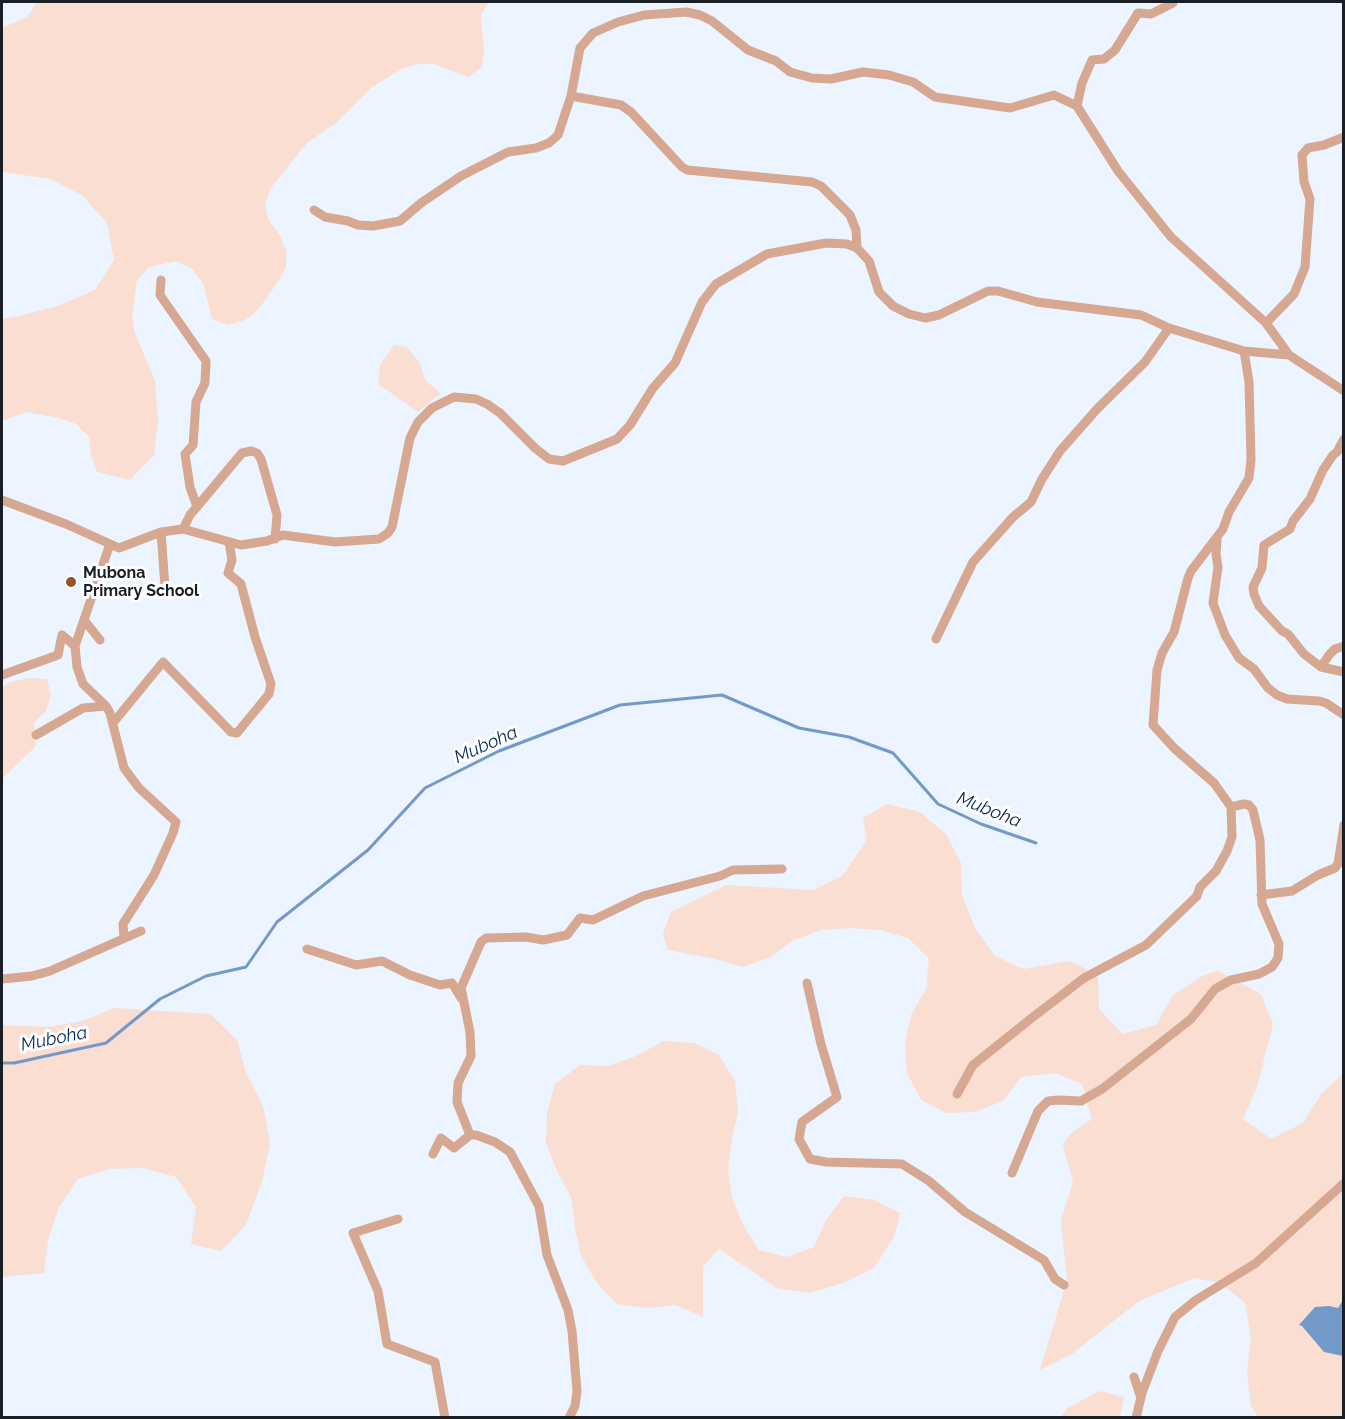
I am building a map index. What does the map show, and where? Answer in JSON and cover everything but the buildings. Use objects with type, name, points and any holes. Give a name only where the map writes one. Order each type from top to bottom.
[{"type":"street","points":[[1077,106],[1082,83],[1092,60],[1104,59],[1115,50],[1138,13],[1151,14],[1173,3]]},
{"type":"street","points":[[314,210],[325,217],[358,225],[373,226],[400,221],[421,203],[461,176],[508,152],[536,148],[549,143],[558,135],[571,96],[580,48],[593,33],[618,22],[644,15],[686,12],[712,21],[748,50],[776,61],[790,72],[812,78],[831,79],[862,72],[889,75],[913,82],[935,97],[1010,108],[1054,95],[1077,106],[1118,171],[1171,237],[1266,323],[1289,355],[1344,391]]},
{"type":"street","points":[[571,96],[621,105],[631,112],[687,170],[812,182],[821,186],[850,215],[856,230],[856,248]]},
{"type":"street","points":[[1266,323],[1294,294],[1305,267],[1310,199],[1304,182],[1302,155],[1308,148],[1324,145],[1344,137]]},
{"type":"street","points":[[2,500],[66,524],[115,547],[123,547],[161,532],[183,529],[244,545],[283,535],[335,542],[379,539],[385,536],[392,527],[406,452],[418,422],[432,408],[454,397],[476,399],[500,413],[533,447],[549,459],[564,460],[617,440],[630,425],[653,388],[675,363],[702,302],[716,284],[767,254],[826,243],[847,244],[856,248],[869,261],[879,292],[893,306],[909,314],[925,318],[939,315],[987,291],[998,291],[1037,302],[1141,315],[1169,328],[1244,351],[1289,355]]},
{"type":"street","points":[[161,280],[160,295],[206,361],[205,383],[196,402],[193,445],[185,454],[190,487],[197,507]]},
{"type":"street","points":[[936,639],[973,562],[1013,517],[1031,502],[1042,479],[1060,451],[1097,409],[1145,362],[1169,328]]},
{"type":"street","points":[[957,1094],[973,1065],[1084,978],[1146,945],[1197,896],[1200,887],[1216,871],[1227,851],[1232,837],[1231,807],[1214,783],[1174,748],[1153,725],[1155,682],[1162,653],[1174,632],[1191,571],[1223,529],[1229,512],[1249,478],[1251,460],[1249,382],[1244,351]]},
{"type":"street","points":[[1344,439],[1323,470],[1310,499],[1293,521],[1290,529],[1264,545],[1262,568],[1253,587],[1259,606],[1282,631],[1288,634],[1304,654],[1321,667],[1344,672]]},
{"type":"street","points":[[183,529],[197,507],[242,453],[255,452],[261,459],[277,515],[274,539]]},
{"type":"street","points":[[161,532],[165,587]]},
{"type":"street","points":[[1218,537],[1215,554],[1218,567],[1213,603],[1225,635],[1239,658],[1254,669],[1268,688],[1277,695],[1287,699],[1326,703],[1344,715]]},
{"type":"street","points":[[113,723],[163,662],[231,732],[237,733],[269,694],[271,684],[255,637],[242,584],[228,573],[232,560],[229,542]]},
{"type":"street","points":[[110,544],[75,646],[76,667],[83,684],[106,706],[113,723],[124,768],[139,788],[176,822],[154,875],[123,924],[124,938]]},
{"type":"street","points":[[84,620],[100,640]]},
{"type":"street","points":[[2,675],[58,655],[62,635],[75,646]]},
{"type":"street","points":[[1321,667],[1329,654],[1344,646]]},
{"type":"street","points":[[36,735],[83,708],[106,706]]},
{"type":"street","points":[[1012,1173],[1038,1111],[1048,1101],[1081,1101],[1102,1089],[1191,1019],[1215,989],[1231,980],[1259,974],[1272,967],[1278,957],[1279,944],[1264,912],[1261,895],[1260,840],[1253,810],[1249,805],[1244,804],[1231,807]]},
{"type":"street","points":[[1261,895],[1292,891],[1318,874],[1335,868],[1338,864],[1344,825]]},
{"type":"street","points":[[470,1135],[457,1102],[458,1083],[471,1056],[466,1005],[461,988],[481,942],[486,938],[526,937],[543,940],[567,935],[580,918],[593,920],[643,896],[720,876],[733,870],[782,869]]},
{"type":"street","points":[[2,979],[32,976],[50,971],[141,931]]},
{"type":"street","points":[[307,949],[356,965],[382,962],[440,985],[452,983],[466,1005]]},
{"type":"street","points":[[807,983],[821,1044],[837,1096],[802,1122],[799,1139],[810,1159],[826,1162],[902,1164],[929,1181],[965,1212],[1044,1260],[1055,1279],[1064,1285]]},
{"type":"street","points":[[433,1154],[441,1138],[454,1148],[470,1135],[495,1142],[510,1152],[539,1206],[547,1255],[568,1310],[572,1332],[577,1391],[575,1406],[569,1418]]},
{"type":"street","points":[[1136,1418],[1158,1350],[1175,1317],[1196,1300],[1256,1263],[1344,1183]]},
{"type":"street","points":[[398,1219],[353,1233],[378,1291],[387,1344],[435,1362],[445,1418]]},
{"type":"street","points":[[1134,1377],[1141,1398]]},
{"type":"shaded area","points":[[37,2],[489,2],[481,15],[484,50],[482,67],[468,77],[434,64],[418,64],[402,69],[372,87],[336,123],[307,143],[270,189],[265,205],[269,221],[280,235],[286,251],[286,268],[258,310],[245,320],[228,325],[212,319],[203,283],[192,269],[176,261],[149,267],[137,280],[132,316],[135,333],[155,381],[158,419],[154,455],[130,480],[97,472],[91,455],[89,437],[76,424],[59,418],[26,412],[2,421],[2,319],[58,306],[95,290],[114,260],[107,223],[83,196],[51,179],[2,172],[2,28],[27,17]]},
{"type":"shaded area","points":[[394,345],[407,347],[420,364],[426,381],[441,393],[418,412],[378,384],[380,365]]},
{"type":"shaded area","points":[[29,678],[47,679],[51,695],[46,711],[34,722],[36,746],[2,779],[2,687],[11,682]]},
{"type":"shaded area","points":[[887,804],[920,812],[946,834],[961,863],[962,895],[975,928],[995,956],[1024,969],[1069,961],[1098,975],[1099,1009],[1123,1034],[1156,1025],[1173,995],[1204,975],[1218,971],[1261,994],[1273,1024],[1257,1087],[1243,1119],[1271,1139],[1303,1123],[1322,1093],[1343,1074],[1343,1417],[1258,1417],[1251,1406],[1247,1372],[1251,1338],[1245,1303],[1221,1283],[1194,1278],[1139,1301],[1072,1354],[1040,1370],[1067,1280],[1061,1221],[1073,1182],[1063,1145],[1070,1134],[1092,1119],[1082,1084],[1055,1073],[1021,1077],[1003,1101],[975,1112],[946,1113],[921,1100],[907,1073],[905,1043],[911,1015],[926,989],[929,959],[908,938],[880,930],[850,928],[821,930],[794,940],[770,957],[743,967],[668,950],[663,934],[671,912],[726,885],[813,890],[842,876],[867,840],[863,818]]},
{"type":"shaded area","points":[[114,1008],[210,1014],[237,1040],[246,1073],[263,1106],[270,1143],[262,1181],[246,1225],[221,1251],[191,1244],[196,1207],[176,1177],[143,1168],[109,1169],[78,1179],[59,1207],[48,1240],[44,1273],[2,1277],[2,1025],[49,1027],[83,1021]]},
{"type":"shaded area","points":[[664,1041],[694,1043],[719,1055],[735,1081],[738,1112],[728,1170],[732,1198],[743,1225],[759,1250],[787,1257],[814,1247],[826,1220],[844,1196],[874,1200],[900,1213],[895,1235],[874,1268],[843,1283],[810,1293],[777,1288],[719,1249],[703,1266],[703,1317],[676,1305],[647,1308],[617,1304],[597,1283],[581,1256],[571,1197],[546,1143],[547,1113],[555,1084],[580,1065],[609,1066],[636,1056]]},
{"type":"shaded area","points":[[1099,1391],[1124,1397],[1120,1417],[1060,1417],[1068,1408]]},
{"type":"water","points":[[1343,1300],[1343,1356],[1324,1352],[1299,1325],[1315,1307],[1338,1308]]},
{"type":"waterway","name":"Muboha","points":[[2,1063],[14,1063],[106,1043],[160,999],[206,976],[246,967],[277,922],[368,850],[425,788],[499,751],[620,705],[722,695],[799,728],[849,737],[893,753],[938,804],[981,824],[1036,843]]},
{"type":"place","name":"Mubona Primary School","points":[[71,582]]}]
